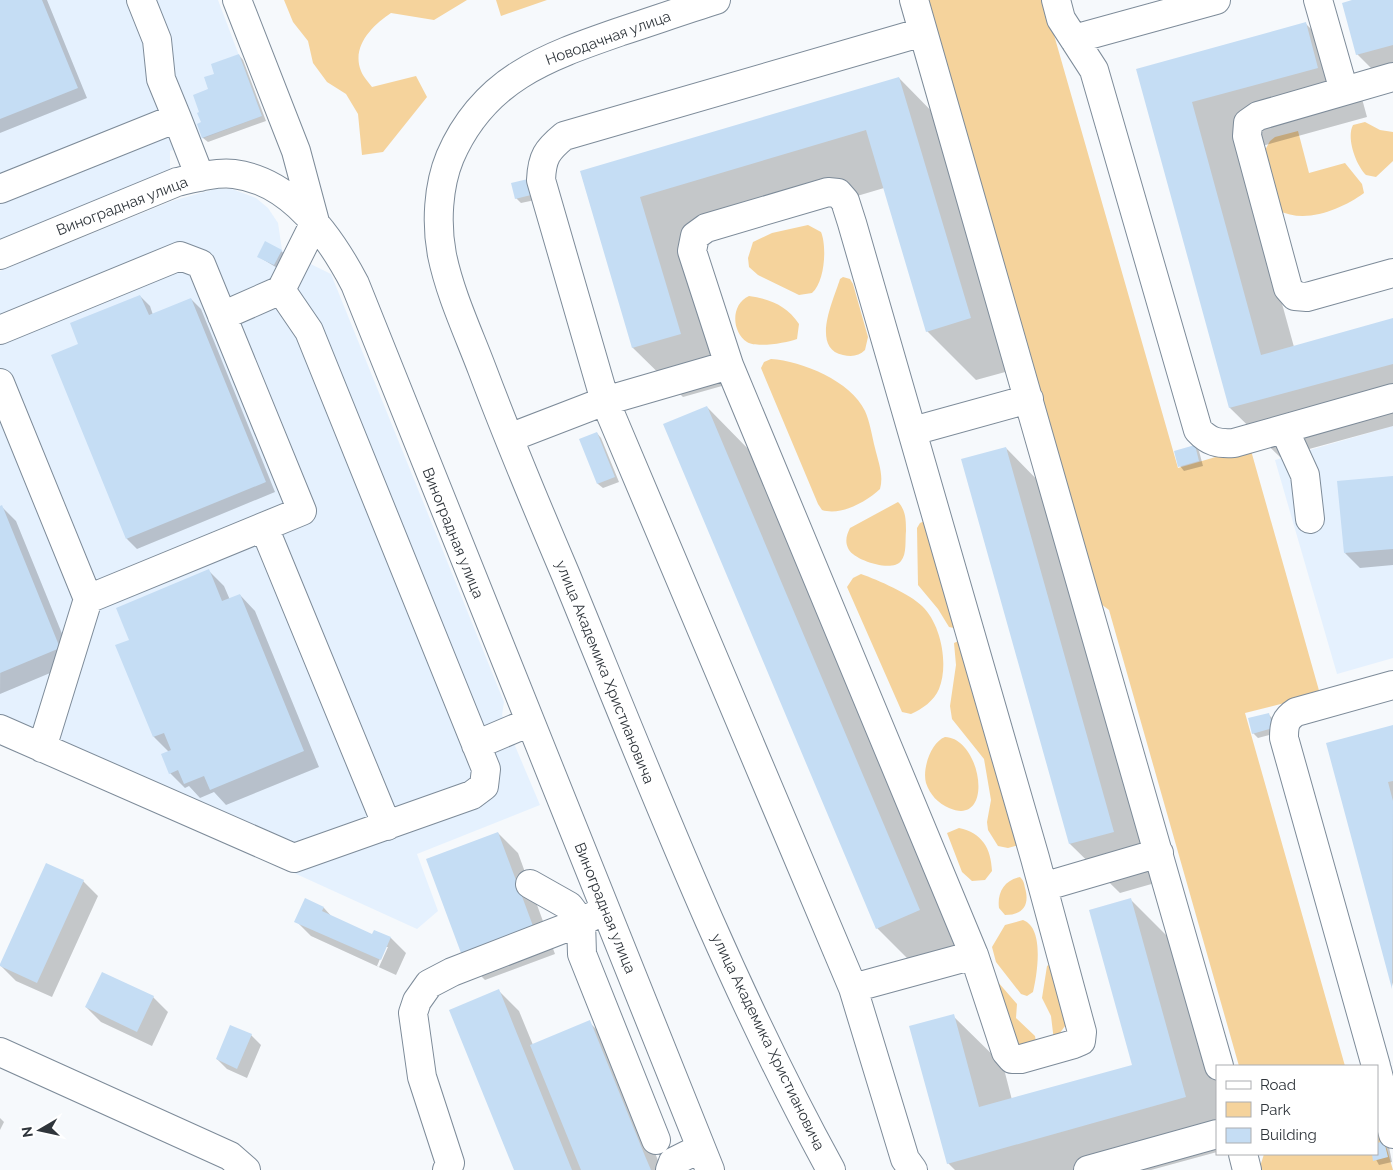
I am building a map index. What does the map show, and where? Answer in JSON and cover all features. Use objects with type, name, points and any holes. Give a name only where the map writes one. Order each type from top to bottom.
[{"type":"street","points":[[141,0],[157,40],[162,79],[200,177]]},
{"type":"street","points":[[222,316],[281,290],[315,222],[296,151],[236,0]]},
{"type":"street","name":"Новодачная улица","points":[[450,157],[486,101],[514,77],[542,60],[716,0]]},
{"type":"street","points":[[914,0],[1219,1065]]},
{"type":"street","points":[[1056,0],[1061,19],[1094,70],[1198,430],[1207,440],[1220,444],[1234,443],[1393,398]]},
{"type":"street","points":[[1074,39],[1216,0]]},
{"type":"street","points":[[1318,0],[1344,91]]},
{"type":"street","points":[[913,1170],[905,1159],[853,988],[606,401],[541,180],[542,162],[550,147],[564,136],[923,32]]},
{"type":"street","points":[[1393,78],[1258,116],[1248,123],[1247,136],[1288,288],[1295,296],[1306,297],[1393,273]]},
{"type":"street","points":[[0,188],[177,118]]},
{"type":"street","name":"улица Академика Христиановича","points":[[450,157],[442,187],[439,218],[441,253],[462,318],[509,438],[702,906],[789,1092],[831,1170]]},
{"type":"street","name":"Виноградная улица","points":[[0,255],[177,182],[200,177],[232,174],[260,180],[289,200],[315,222],[340,256],[354,284],[705,1159]]},
{"type":"street","points":[[828,192],[838,193],[845,201],[913,431],[1043,887],[1082,1032],[1081,1041],[1021,1059],[1012,1059],[1006,1052],[974,955],[729,365],[692,250],[695,236],[706,228],[828,192]]},
{"type":"street","points":[[0,330],[180,256],[201,264],[302,511],[88,599]]},
{"type":"street","points":[[0,729],[294,858],[472,795],[484,786],[486,769],[309,331],[281,290]]},
{"type":"street","points":[[509,438],[606,401],[729,365]]},
{"type":"street","points":[[0,383],[88,599],[42,748]]},
{"type":"street","points":[[913,431],[1029,399]]},
{"type":"street","points":[[1284,429],[1305,475],[1310,519]]},
{"type":"street","points":[[264,527],[387,826]]},
{"type":"street","points":[[1393,685],[1296,712],[1288,717],[1284,726],[1284,738],[1382,1078],[1393,1134]]},
{"type":"street","points":[[476,745],[530,722]]},
{"type":"street","points":[[1043,887],[1159,853]]},
{"type":"street","points":[[530,884],[569,906],[581,922],[582,954],[656,1140]]},
{"type":"street","points":[[447,1170],[450,1163],[422,1077],[413,1013],[416,1001],[429,984],[452,972],[581,922],[606,910]]},
{"type":"street","points":[[853,988],[974,955]]},
{"type":"street","points":[[0,1052],[230,1156],[246,1170]]},
{"type":"street","points":[[1088,1170],[1216,1134]]},
{"type":"street","points":[[1243,1155],[1247,1170]]},
{"type":"street","points":[[670,1170],[673,1162],[705,1159]]},
{"type":"shaded area","points":[[0,0],[218,0],[262,116],[170,151],[170,174],[0,243]]},
{"type":"shaded area","points":[[215,189],[232,189],[256,198],[268,208],[278,223],[282,250],[331,274],[504,702],[502,715],[540,805],[417,854],[438,911],[417,929],[0,739],[0,271],[172,201]]},
{"type":"shaded area","points":[[1393,426],[1393,658],[1337,674],[1275,460]]},
{"type":"green space","points":[[284,0],[467,0],[434,20],[391,13],[377,24],[366,37],[361,45],[359,62],[362,73],[372,87],[416,76],[427,97],[383,152],[362,155],[358,114],[346,94],[327,82],[313,63],[308,41],[293,22]]},
{"type":"green space","points":[[496,0],[547,0],[501,16]]},
{"type":"green space","points":[[925,0],[1044,0],[1178,468],[1250,447],[1320,694],[1245,713],[1345,1065],[1239,1065],[1109,610],[1101,604]]},
{"type":"green space","points":[[1365,122],[1380,130],[1393,132],[1393,161],[1376,177],[1366,175],[1362,171],[1351,144],[1353,125]]},
{"type":"green space","points":[[1298,131],[1309,173],[1345,163],[1362,184],[1364,193],[1345,205],[1323,213],[1300,216],[1278,210],[1264,152],[1270,141],[1275,137]]},
{"type":"green space","points":[[808,225],[821,232],[824,246],[824,264],[820,281],[812,293],[799,295],[758,275],[749,267],[748,258],[753,242],[772,233]]},
{"type":"green space","points":[[843,277],[850,279],[853,284],[868,337],[865,350],[855,356],[843,355],[833,351],[828,343],[826,333],[830,310],[840,279]]},
{"type":"green space","points":[[749,296],[771,301],[789,312],[799,324],[797,339],[764,345],[747,342],[738,331],[735,318],[739,305]]},
{"type":"green space","points":[[771,359],[797,364],[824,374],[849,390],[865,411],[880,468],[881,484],[880,489],[861,503],[837,511],[822,510],[818,504],[761,368],[764,362]]},
{"type":"green space","points":[[898,502],[904,512],[906,523],[905,551],[901,561],[890,566],[874,564],[858,558],[847,547],[846,541],[850,528]]},
{"type":"green space","points":[[927,520],[954,628],[949,627],[938,609],[918,585],[917,528],[920,523]]},
{"type":"green space","points":[[861,574],[917,601],[929,614],[938,634],[943,656],[942,679],[939,689],[927,704],[911,714],[902,712],[847,587],[853,578]]},
{"type":"green space","points":[[963,639],[1019,845],[1008,848],[998,846],[988,830],[987,822],[991,800],[984,759],[952,719],[950,706],[956,665],[954,643]]},
{"type":"green space","points":[[945,737],[958,741],[968,751],[975,765],[978,795],[973,805],[964,811],[941,804],[932,795],[926,783],[925,771],[929,757],[936,744]]},
{"type":"green space","points":[[959,828],[967,830],[979,838],[990,855],[992,871],[985,880],[972,881],[962,872],[947,833]]},
{"type":"green space","points":[[1020,877],[1024,882],[1026,904],[1021,911],[1005,915],[999,908],[999,897],[1006,884]]},
{"type":"green space","points":[[1023,920],[1030,925],[1034,932],[1038,953],[1033,992],[1027,996],[1021,994],[996,962],[992,947],[1005,925]]},
{"type":"green space","points":[[1052,963],[1068,1022],[1054,1041],[1051,1016],[1042,998],[1047,966]]},
{"type":"green space","points":[[997,981],[1017,1004],[1016,1018],[1035,1036],[1036,1042],[1021,1045],[1015,1042]]},
{"type":"green space","points":[[1378,1122],[1393,1170],[1259,1170],[1264,1155],[1378,1155]]},
{"type":"building","points":[[0,0],[42,0],[78,88],[0,119]]},
{"type":"building","points":[[1352,0],[1393,0],[1393,45],[1356,55],[1342,3]]},
{"type":"building","points":[[1306,22],[1318,68],[1192,102],[1261,355],[1393,318],[1393,364],[1229,408],[1136,69]]},
{"type":"building","points":[[239,54],[262,116],[202,138],[197,124],[201,122],[197,113],[199,112],[193,95],[208,89],[204,77],[214,74],[211,64]]},
{"type":"building","points":[[899,77],[971,318],[926,332],[866,130],[640,197],[681,334],[632,348],[580,171]]},
{"type":"building","points":[[528,179],[531,195],[515,199],[511,183]]},
{"type":"building","points":[[265,241],[282,250],[274,265],[257,257]]},
{"type":"building","points":[[140,295],[149,315],[191,298],[266,482],[126,539],[51,355],[78,344],[70,323]]},
{"type":"building","points":[[707,406],[920,910],[876,929],[663,424]]},
{"type":"building","points":[[597,432],[615,477],[597,484],[579,439]]},
{"type":"building","points":[[1195,445],[1199,461],[1178,467],[1174,451]]},
{"type":"building","points":[[1006,447],[1114,832],[1069,844],[961,459]]},
{"type":"building","points":[[1393,476],[1393,549],[1344,553],[1337,481]]},
{"type":"building","points":[[2,505],[60,648],[0,673],[0,506]]},
{"type":"building","points":[[209,569],[222,601],[240,594],[304,751],[210,790],[204,776],[184,784],[178,770],[169,774],[161,754],[171,750],[164,733],[153,737],[115,645],[129,640],[116,608]]},
{"type":"building","points":[[1269,713],[1273,728],[1252,734],[1248,718]]},
{"type":"building","points":[[1393,725],[1393,781],[1388,782],[1393,801],[1392,989],[1326,743]]},
{"type":"building","points":[[498,832],[536,934],[464,961],[426,859]]},
{"type":"building","points":[[46,863],[84,880],[37,983],[0,966],[0,964]]},
{"type":"building","points":[[305,898],[324,907],[322,911],[372,934],[374,930],[391,937],[381,960],[294,922]]},
{"type":"building","points":[[1131,898],[1186,1097],[947,1164],[909,1026],[954,1014],[979,1107],[1132,1065],[1089,910]]},
{"type":"building","points":[[102,972],[154,996],[137,1032],[85,1007]]},
{"type":"building","points":[[499,989],[572,1170],[514,1170],[449,1010]]},
{"type":"building","points":[[590,1020],[651,1170],[581,1170],[530,1045]]},
{"type":"building","points":[[230,1025],[252,1034],[237,1069],[216,1059]]},
{"type":"building","points":[[1384,1141],[1388,1157],[1373,1161],[1372,1155],[1378,1155],[1378,1143]]}]
